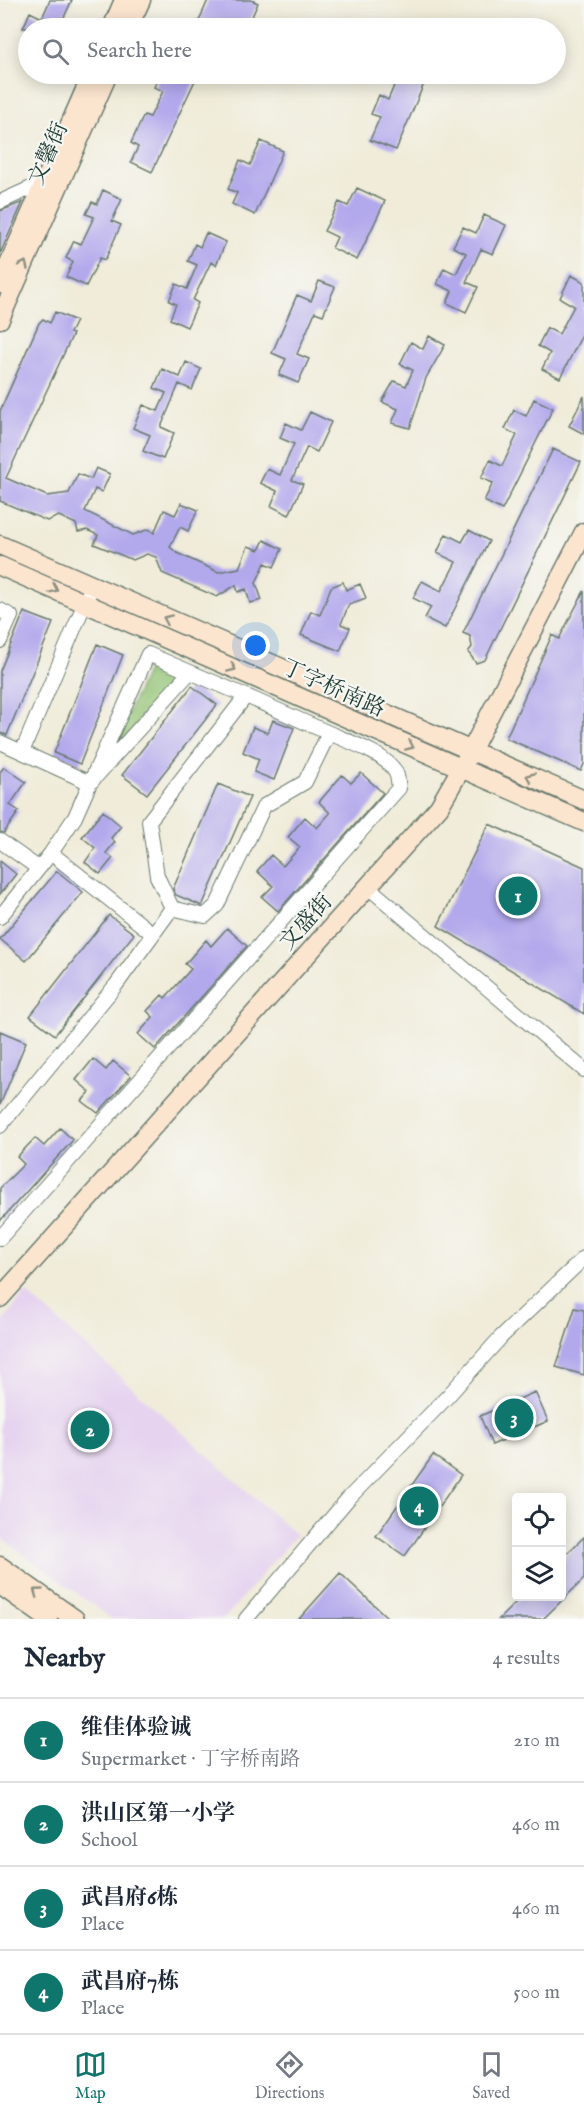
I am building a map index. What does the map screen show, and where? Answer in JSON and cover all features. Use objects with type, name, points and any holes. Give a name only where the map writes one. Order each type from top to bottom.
[{"type":"main road","points":[[116,18],[124,0]]},
{"type":"main road","points":[[133,18],[141,0]]},
{"type":"main road","name":"文馨街","points":[[0,284],[88,84]]},
{"type":"main road","name":"文馨街","points":[[0,319],[104,84]]},
{"type":"main road","name":"文盛街","points":[[0,1299],[439,807],[471,751],[584,532]]},
{"type":"main road","name":"丁字桥南路","points":[[0,545],[584,800]]},
{"type":"main road","name":"丁字桥南路","points":[[0,566],[584,822]]},
{"type":"main road","points":[[0,1566],[75,1619]]},
{"type":"main road","points":[[0,1585],[48,1619]]},
{"type":"street","points":[[0,202],[44,182]]},
{"type":"street","points":[[22,752],[92,586]]},
{"type":"street","points":[[0,610],[11,616],[0,641]]},
{"type":"street","points":[[0,917],[51,853],[75,817],[148,654],[377,755],[397,774],[399,788],[0,1238]]},
{"type":"street","points":[[90,783],[190,672]]},
{"type":"street","points":[[172,908],[157,876],[149,821],[246,696]]},
{"type":"street","points":[[172,908],[205,916],[217,905],[264,806],[305,782],[329,733]]},
{"type":"street","points":[[0,742],[90,783]]},
{"type":"street","points":[[0,841],[38,868]]},
{"type":"street","points":[[51,853],[153,934]]},
{"type":"street","points":[[368,887],[584,1070]]},
{"type":"street","points":[[0,1126],[116,985],[172,908]]},
{"type":"street","points":[[246,1619],[347,1500],[447,1397],[501,1337],[584,1258]]},
{"type":"shaded area","points":[[26,1292],[296,1535],[224,1619],[112,1619],[0,1537],[0,1325]]},
{"type":"green space","points":[[151,661],[180,675],[108,758]]},
{"type":"building","points":[[50,0],[72,0],[64,18],[42,18]]},
{"type":"building","points":[[208,0],[251,0],[258,3],[251,18],[200,18]]},
{"type":"building","points":[[30,12],[42,18],[27,18]]},
{"type":"building","points":[[155,84],[193,84],[152,172],[131,162],[138,147],[131,143],[144,115],[150,117],[163,91],[154,87]]},
{"type":"building","points":[[395,84],[424,84],[396,150],[370,140],[380,117],[371,114],[379,95],[388,100]]},
{"type":"building","points":[[261,141],[283,151],[255,215],[232,204],[237,193],[228,189],[240,160],[250,165]]},
{"type":"building","points":[[357,188],[385,201],[357,260],[332,248],[337,237],[324,231],[339,202],[348,206]]},
{"type":"building","points":[[103,190],[122,199],[112,221],[121,225],[105,260],[100,258],[86,286],[66,277],[73,262],[66,258],[74,241],[81,244],[94,217],[86,214],[92,202],[97,204]]},
{"type":"building","points":[[23,202],[0,254],[0,211]]},
{"type":"building","points":[[484,215],[506,225],[493,254],[481,249],[466,282],[478,287],[466,312],[447,303],[452,291],[437,284],[444,268],[456,274],[466,253],[453,247],[463,227],[476,233]]},
{"type":"building","points":[[206,233],[226,242],[216,265],[211,262],[193,300],[198,303],[187,327],[170,319],[176,304],[169,301],[176,284],[187,289],[197,265],[188,261],[195,244],[200,247]]},
{"type":"building","points":[[571,275],[584,282],[584,331],[560,378],[542,369],[550,353],[538,346],[547,328],[559,334],[574,306],[560,298]]},
{"type":"building","points":[[319,281],[335,287],[323,315],[315,312],[297,354],[309,359],[298,383],[279,375],[286,359],[272,353],[297,295],[311,301]]},
{"type":"building","points":[[55,312],[76,321],[70,333],[73,334],[6,478],[47,496],[69,493],[78,474],[91,479],[96,468],[110,474],[102,492],[95,489],[85,511],[133,535],[149,529],[154,533],[164,510],[175,515],[181,503],[198,510],[188,531],[180,527],[170,547],[177,553],[218,572],[239,568],[248,546],[259,550],[264,540],[282,549],[274,567],[265,563],[256,583],[262,600],[250,603],[246,589],[238,592],[236,585],[217,597],[162,573],[156,557],[147,554],[133,560],[94,544],[98,535],[87,530],[78,532],[76,524],[59,516],[47,521],[0,501],[0,411],[39,323],[43,319],[50,323]]},
{"type":"building","points":[[429,336],[445,345],[426,378],[410,428],[392,423],[398,409],[382,402],[394,381],[406,386],[413,370],[400,364],[411,342],[423,349]]},
{"type":"building","points":[[186,362],[201,369],[192,390],[179,384],[161,427],[174,433],[163,459],[143,451],[150,435],[133,428],[143,405],[158,411],[166,393],[154,388],[162,369],[180,377]]},
{"type":"building","points":[[584,396],[584,434],[569,426]]},
{"type":"building","points":[[534,399],[553,408],[502,510],[484,501],[493,483],[481,478],[490,460],[502,466],[517,435],[505,429],[514,410],[526,416]]},
{"type":"building","points":[[310,412],[331,422],[317,452],[307,447],[292,480],[303,484],[289,515],[271,506],[277,491],[260,483],[267,469],[280,475],[294,444],[280,438],[286,423],[301,430]]},
{"type":"building","points":[[553,449],[581,462],[485,660],[476,663],[468,652],[472,647],[470,636],[463,633]]},
{"type":"building","points":[[469,530],[489,541],[445,628],[425,618],[431,607],[413,598],[422,581],[441,591],[456,562],[437,553],[446,534],[462,542]]},
{"type":"building","points":[[343,582],[346,590],[360,584],[366,598],[349,604],[341,624],[350,628],[340,651],[301,635],[311,611],[320,615],[331,587]]},
{"type":"building","points":[[584,591],[584,764],[581,771],[506,738],[552,635],[559,639]]},
{"type":"building","points":[[24,612],[53,623],[7,735],[0,733],[0,671]]},
{"type":"building","points":[[97,644],[123,655],[80,764],[54,753]]},
{"type":"building","points":[[192,686],[217,705],[147,794],[122,775]]},
{"type":"building","points":[[273,720],[294,728],[274,780],[254,772],[259,759],[243,752],[253,727],[268,733]]},
{"type":"building","points":[[4,767],[26,782],[10,805],[19,811],[4,833],[0,832],[0,772]]},
{"type":"building","points":[[361,773],[383,793],[278,911],[262,897],[273,886],[257,871],[271,855],[283,866],[300,847],[288,837],[305,817],[317,828],[330,813],[319,802],[342,775],[351,783]]},
{"type":"building","points":[[218,784],[250,797],[202,906],[176,895],[173,889]]},
{"type":"building","points":[[103,811],[121,826],[111,838],[115,842],[106,853],[113,858],[100,874],[85,862],[95,848],[82,837]]},
{"type":"building","points":[[489,824],[584,867],[584,1014],[438,926]]},
{"type":"building","points":[[0,861],[16,874],[0,894]]},
{"type":"building","points":[[57,871],[83,892],[26,961],[0,939]]},
{"type":"building","points":[[109,915],[134,934],[55,1035],[30,1016]]},
{"type":"building","points":[[227,928],[247,946],[155,1049],[138,1034],[153,1017],[147,1011],[162,995],[165,998],[191,969],[185,964],[206,940],[211,946]]},
{"type":"building","points":[[0,1031],[26,1042],[0,1105]]},
{"type":"building","points":[[93,1059],[106,1070],[113,1061],[131,1076],[98,1113],[82,1101],[90,1092],[76,1080]]},
{"type":"building","points":[[60,1128],[73,1140],[0,1221],[0,1188],[24,1164],[17,1157],[35,1138],[44,1146]]},
{"type":"building","points":[[575,1308],[584,1310],[584,1375],[556,1367]]},
{"type":"building","points":[[535,1392],[548,1421],[492,1445],[480,1416]]},
{"type":"building","points":[[433,1455],[461,1475],[405,1556],[376,1536]]},
{"type":"building","points":[[584,1537],[584,1579],[566,1597],[566,1554]]},
{"type":"building","points":[[340,1573],[389,1619],[299,1619]]},
{"type":"building","points":[[517,1601],[561,1601],[543,1619],[499,1619]]},
{"type":"place","name":"维佳体验诚","points":[[518,896]]},
{"type":"place","name":"武昌府6栋","points":[[514,1418]]},
{"type":"place","name":"洪山区第一小学","points":[[90,1430]]},
{"type":"place","name":"武昌府7栋","points":[[419,1506]]}]
